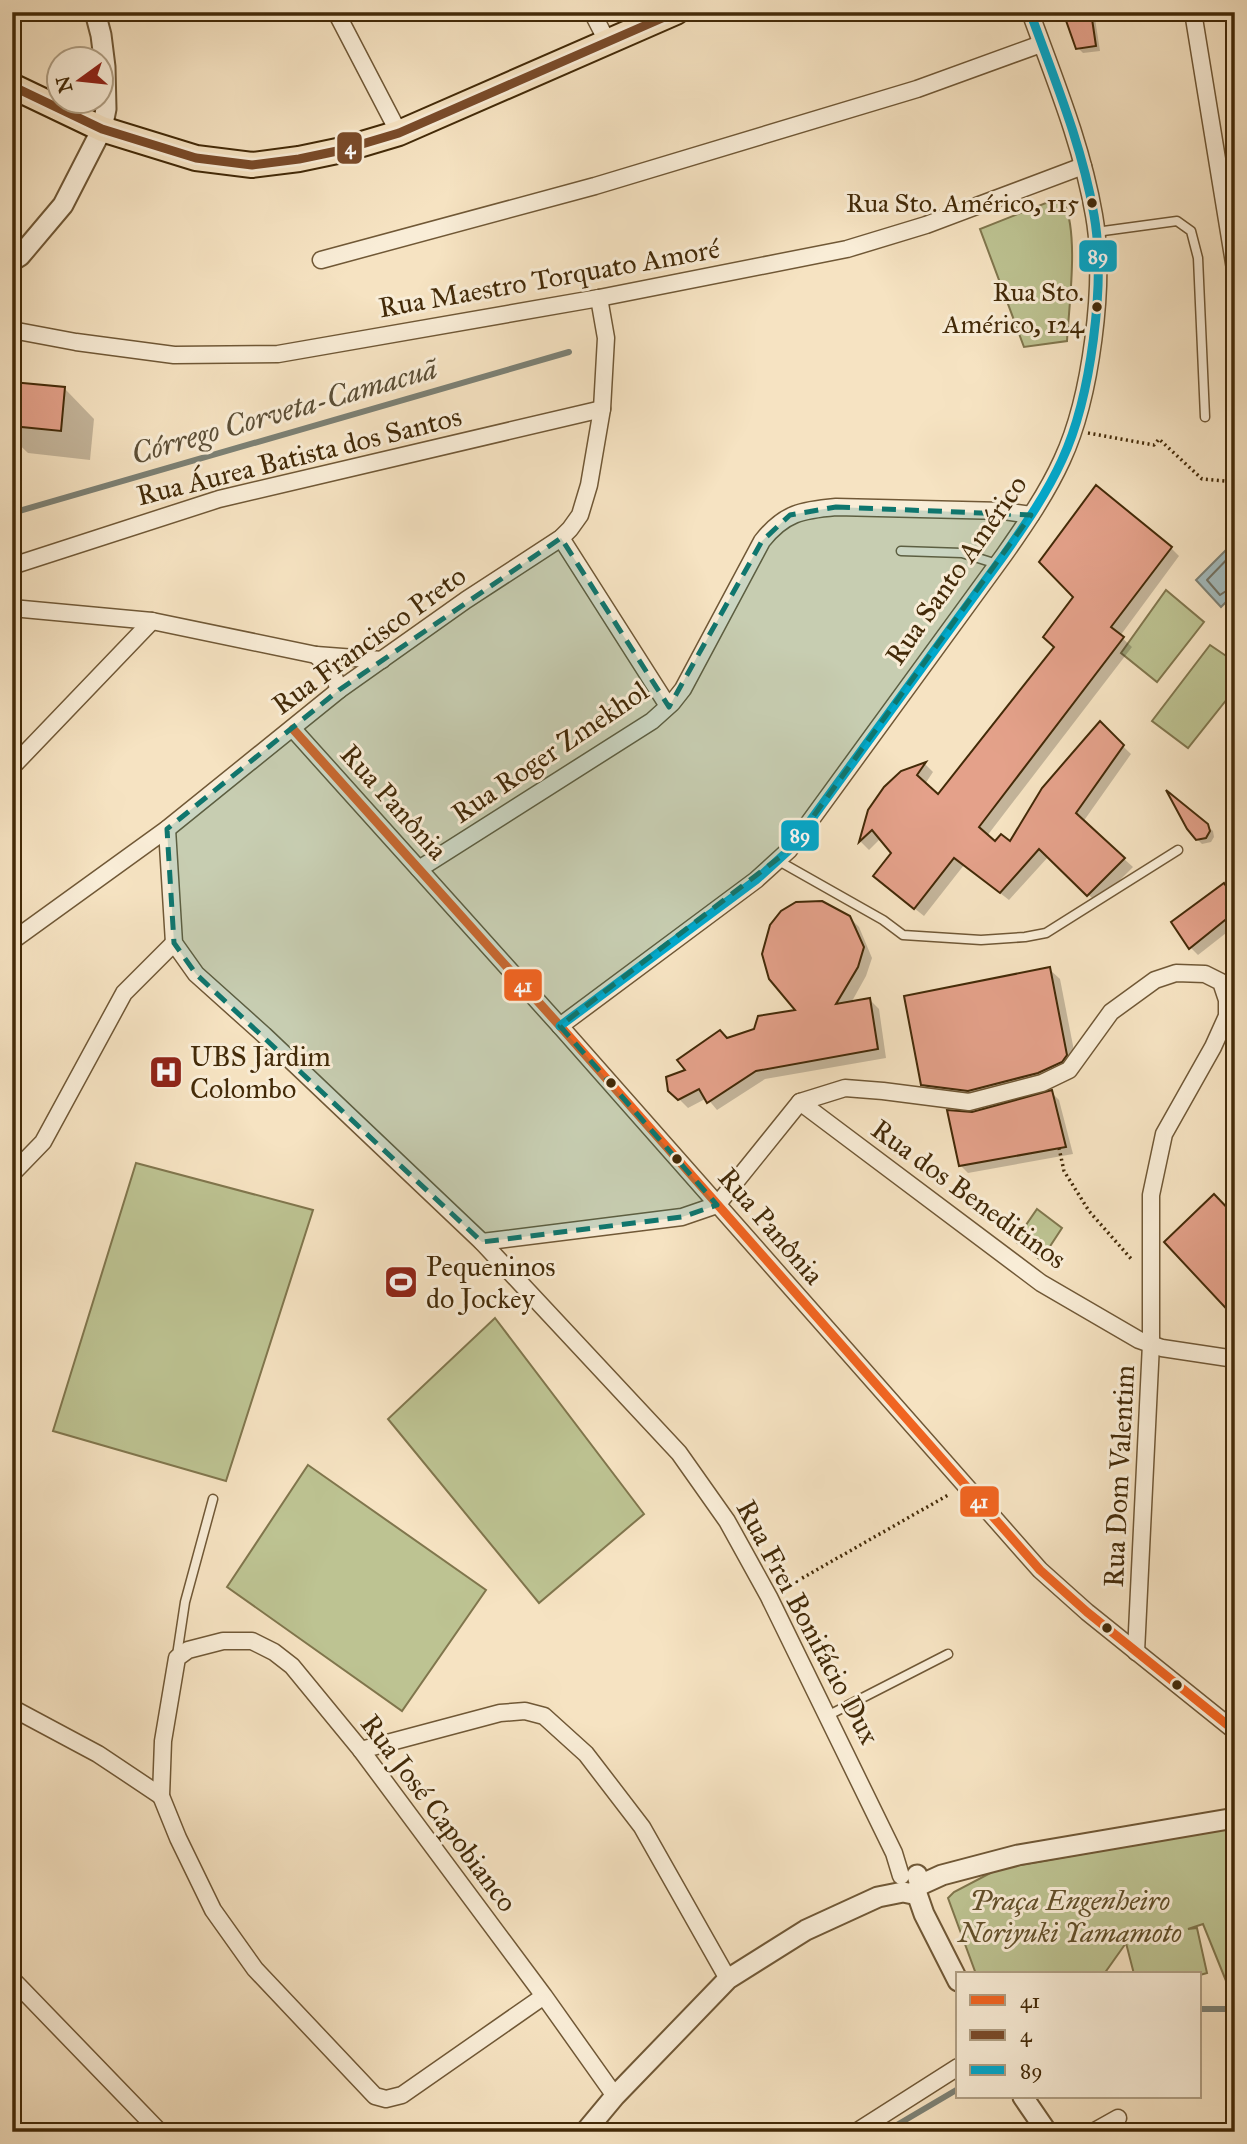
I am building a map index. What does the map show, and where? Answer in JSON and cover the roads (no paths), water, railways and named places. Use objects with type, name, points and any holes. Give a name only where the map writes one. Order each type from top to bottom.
[{"type":"main road","points":[[12,86],[102,129],[196,158],[252,164],[299,159],[342,150],[399,133],[676,12]]},
{"type":"street","points":[[12,261],[20,256],[63,205],[102,129],[106,109],[105,66],[95,12]]},
{"type":"street","points":[[337,12],[399,133]]},
{"type":"street","points":[[592,12],[607,41]]},
{"type":"street","name":"Rua Santo Américo","points":[[560,1026],[756,880],[789,850],[998,564],[1031,515],[1062,460],[1084,396],[1096,313],[1095,217],[1083,166],[1030,12]]},
{"type":"street","points":[[1194,12],[1235,269]]},
{"type":"street","points":[[321,260],[595,186],[904,93],[1041,44]]},
{"type":"street","name":"Rua Maestro Torquato Amoré","points":[[12,330],[174,355],[278,354],[599,298],[847,249],[926,225],[1083,166]]},
{"type":"street","name":"Rua Francisco Preto","points":[[12,941],[167,829],[340,690],[466,600],[561,538],[570,529],[580,515],[589,485],[602,409],[606,338],[599,298]]},
{"type":"street","name":"Rua Áurea Batista dos Santos","points":[[12,566],[219,499],[602,409]]},
{"type":"street","name":"Rua Roger Zmekhol","points":[[419,869],[652,721],[668,706],[683,689],[762,541],[774,525],[790,515],[812,509],[836,507],[1004,510],[1031,515]]},
{"type":"street","points":[[561,538],[668,706]]},
{"type":"street","points":[[12,608],[152,621],[316,655],[382,660]]},
{"type":"street","points":[[12,767],[152,621]]},
{"type":"street","points":[[316,655],[332,671],[340,690]]},
{"type":"street","points":[[332,671],[356,658]]},
{"type":"street","name":"Rua Panônia","points":[[293,729],[560,1026],[1040,1570],[1087,1612],[1235,1731]]},
{"type":"street","points":[[12,1174],[43,1142],[124,993],[174,943],[167,829]]},
{"type":"street","name":"Rua Frei Bonifácio Dux","points":[[174,943],[196,974],[482,1242],[679,1453],[727,1521],[769,1597],[956,1976]]},
{"type":"street","name":"Rua Dom Valentim","points":[[800,1102],[845,1088],[969,1102],[1042,1083],[1069,1070],[1111,1012],[1155,980],[1176,973],[1205,974],[1222,982],[1227,1000],[1227,1016],[1164,1134],[1151,1195],[1151,1344],[1136,1652]]},
{"type":"street","points":[[482,1242],[682,1217],[717,1205],[800,1102]]},
{"type":"street","name":"Rua dos Beneditinos","points":[[800,1102],[1041,1283],[1139,1340],[1162,1349],[1235,1359]]},
{"type":"street","name":"Rua José Capobianco","points":[[177,1658],[188,1650],[223,1641],[252,1641],[274,1652],[292,1667],[362,1750],[615,2096]]},
{"type":"street","points":[[177,1658],[163,1741],[161,1796],[178,1839],[213,1910],[255,1969],[375,2096],[386,2099],[402,2095],[544,1996]]},
{"type":"street","points":[[12,1708],[98,1754],[161,1796]]},
{"type":"street","points":[[362,1750],[500,1713],[526,1711],[544,1716],[586,1754],[642,1827],[729,1979]]},
{"type":"street","points":[[585,2132],[615,2096],[729,1979],[806,1930],[909,1883],[1018,1855],[1235,1818]]},
{"type":"street","points":[[12,1979],[160,2132]]},
{"type":"street","points":[[856,2132],[956,2068]]},
{"type":"street","points":[[1028,2104],[1047,2132]]},
{"type":"street","points":[[1093,2132],[1118,2118]]},
{"type":"lane","points":[[1096,232],[1177,221],[1191,231],[1198,258],[1205,417]]},
{"type":"lane","points":[[901,551],[962,552],[998,564]]},
{"type":"lane","points":[[777,860],[883,920],[903,935],[981,940],[1046,933],[1178,850]]},
{"type":"lane","points":[[177,1658],[185,1602],[213,1499]]},
{"type":"lane","points":[[827,1716],[948,1654]]},
{"type":"water","points":[[1235,541],[1235,593],[1221,607],[1196,580]]},
{"type":"waterway","name":"Córrego Corveta-Camacuã","points":[[12,513],[569,352]]},
{"type":"waterway","points":[[1202,2009],[1235,2009]]},
{"type":"waterway","points":[[885,2132],[956,2090]]},
{"type":"place","name":"Rua Sto. Américo, 115","points":[[1092,203]]},
{"type":"place","name":"Rua Sto. Américo, 124","points":[[1097,307]]},
{"type":"place","name":"UBS Jardim Colombo","points":[[166,1072]]},
{"type":"place","name":"Pequeninos do Jockey","points":[[401,1282]]},
{"type":"park label","name":"Praça Engenheiro Noriyuki Yamamoto","points":[[1070,1916]]}]
